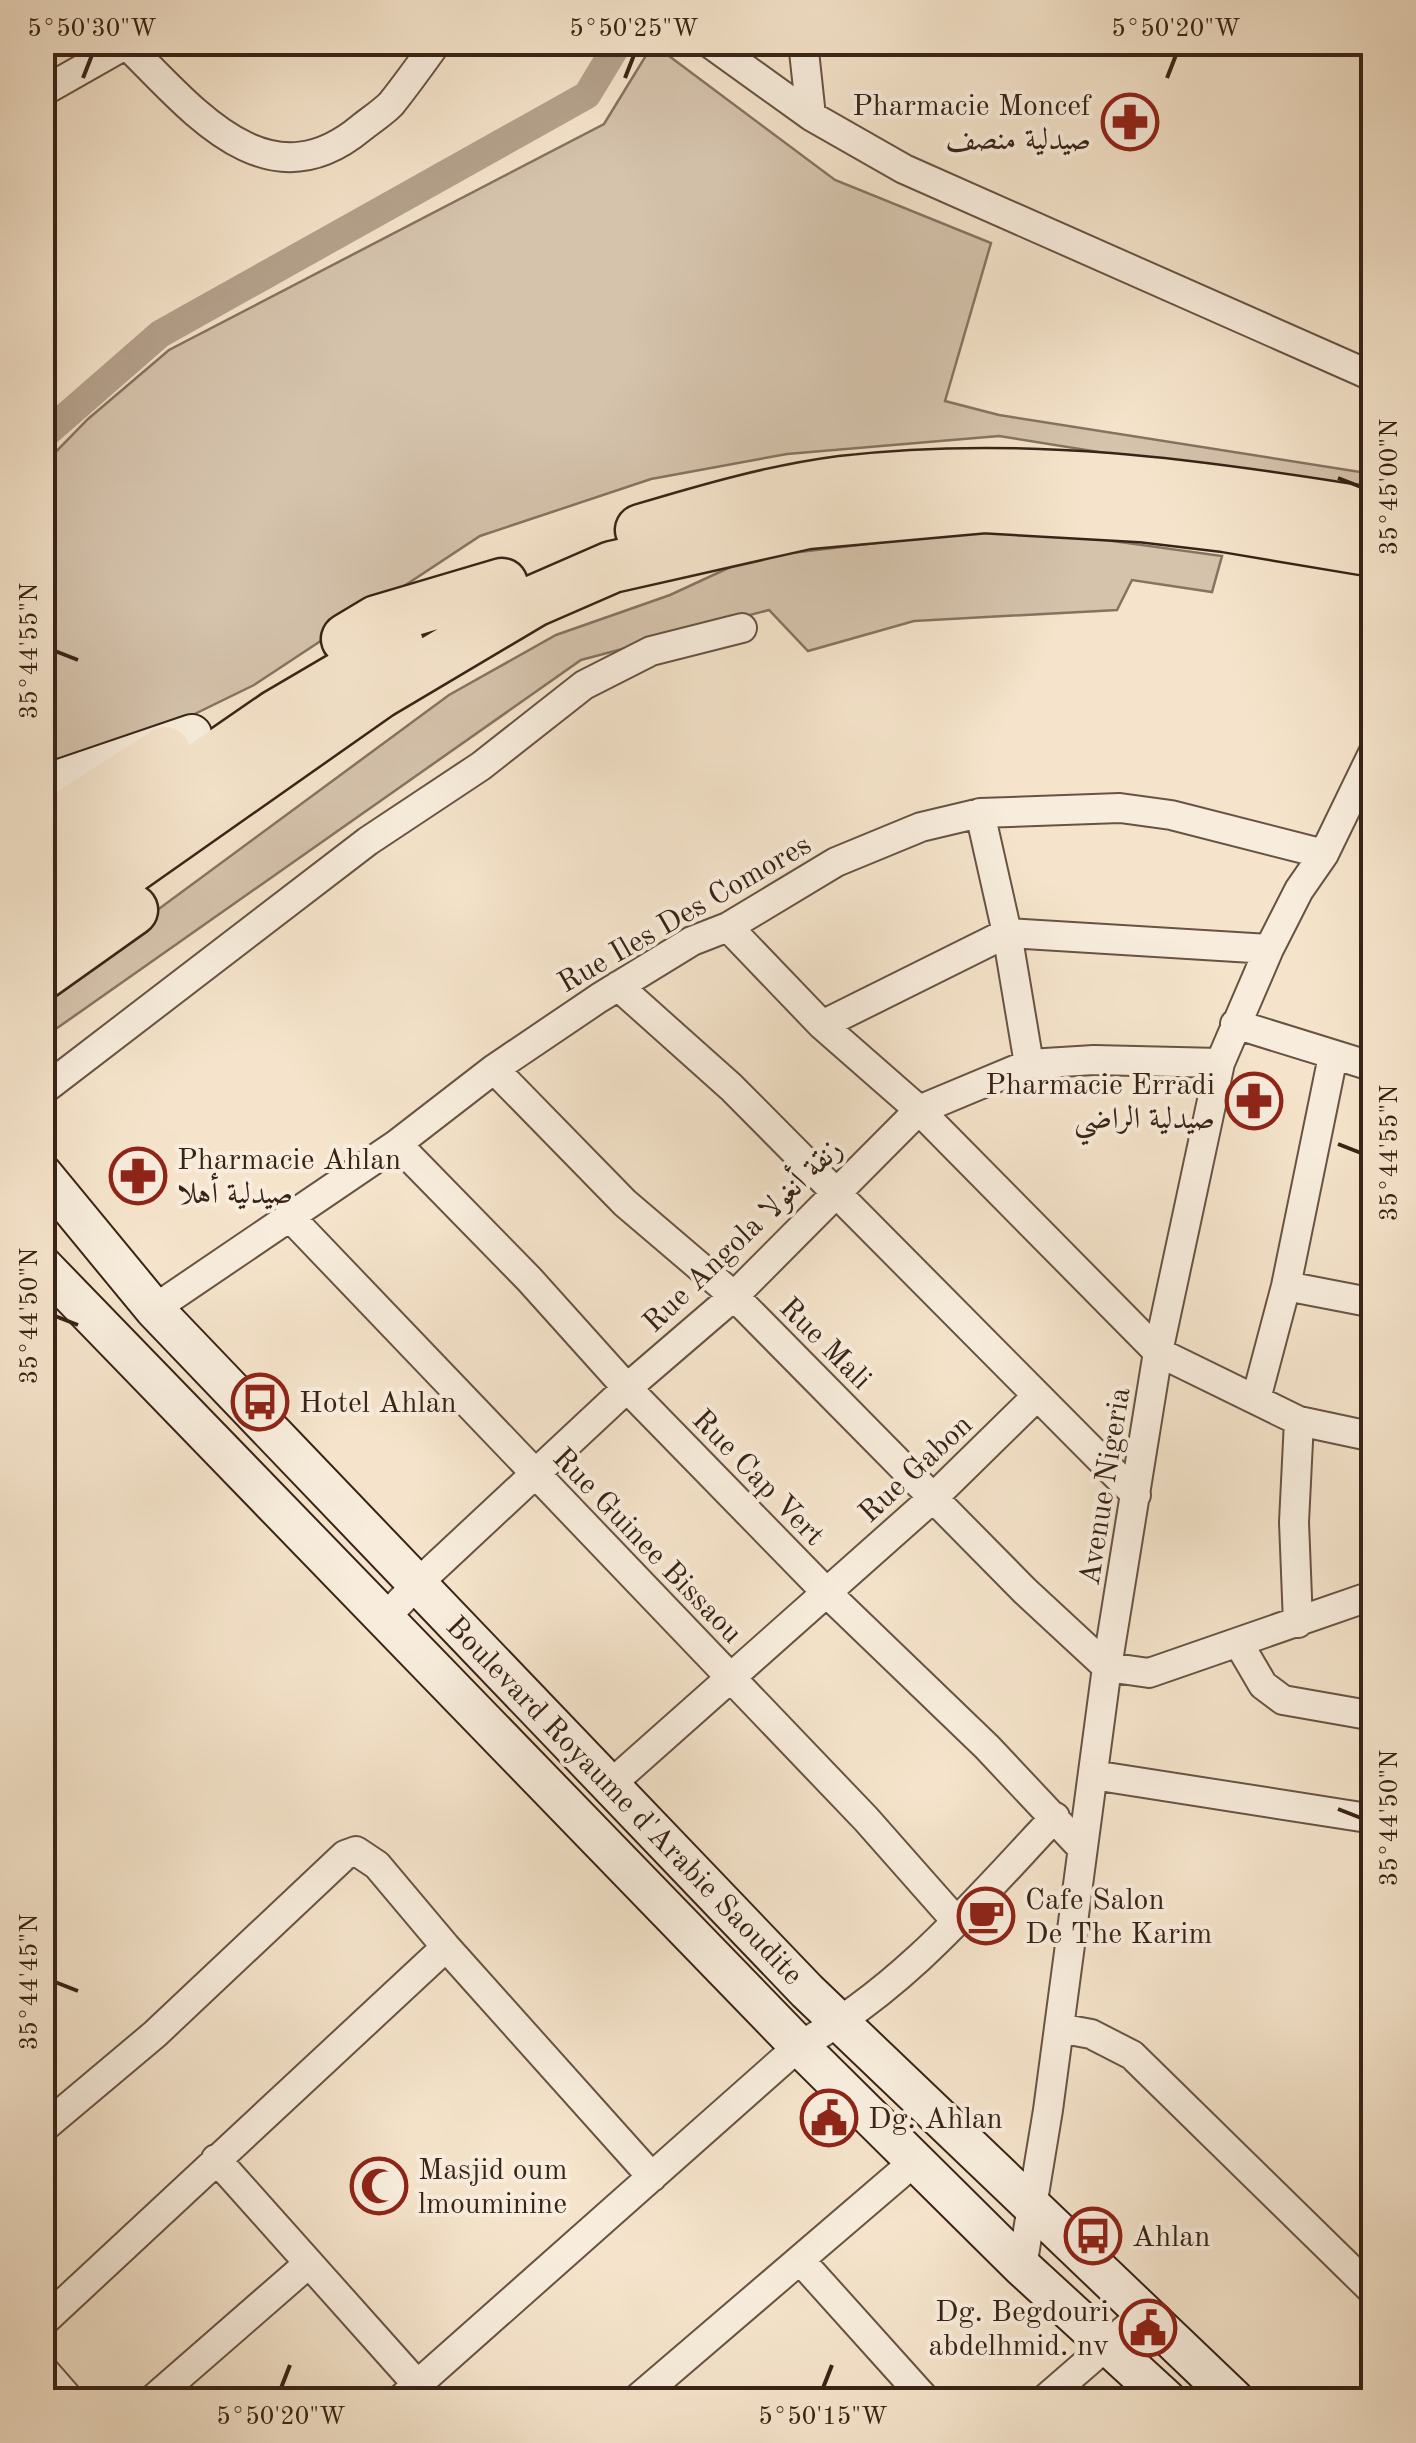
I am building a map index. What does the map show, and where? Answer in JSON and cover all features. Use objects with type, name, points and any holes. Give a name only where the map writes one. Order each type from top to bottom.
[{"type":"highway","points":[[42,831],[377,621],[502,584],[604,541],[725,504],[839,483],[1028,473],[1177,483],[1374,514]]},
{"type":"highway","points":[[42,930],[379,693],[534,601],[612,567],[807,523],[984,507],[1158,518],[1374,551]]},
{"type":"highway","points":[[42,974],[612,567]]},
{"type":"highway","points":[[42,877],[277,715],[502,584]]},
{"type":"main road","points":[[42,785],[192,734]]},
{"type":"main road","name":"Boulevard Royaume d'Arabie Saoudite","points":[[42,1173],[154,1309],[840,2024],[1235,2400]]},
{"type":"main road","name":"Boulevard Royaume d'Arabie Saoudite","points":[[42,1265],[799,2046],[1022,2267],[1109,2346],[1154,2395]]},
{"type":"street","points":[[42,92],[129,44],[190,107],[231,140],[271,157],[298,160],[340,146],[388,106],[437,42]]},
{"type":"street","points":[[708,42],[811,116],[904,168],[1374,377]]},
{"type":"street","points":[[802,42],[811,116]]},
{"type":"street","points":[[42,1091],[368,841],[480,766],[584,685],[650,651],[742,628]]},
{"type":"street","name":"Avenue Nigeria","points":[[1022,2267],[1059,2028],[1107,1667],[1158,1352],[1220,1063],[1268,950],[1299,890],[1324,854],[1374,751]]},
{"type":"street","name":"Rue Iles Des Comores","points":[[154,1309],[397,1144],[494,1070],[618,986],[692,941],[728,927],[836,862],[921,827],[980,813],[1120,808],[1171,815],[1324,854]]},
{"type":"street","points":[[980,813],[1030,1064]]},
{"type":"street","points":[[728,927],[822,1024],[919,1110],[1158,1352],[1299,1421],[1374,1437]]},
{"type":"street","points":[[822,1024],[1006,933],[1268,950]]},
{"type":"street","points":[[618,986],[731,1087],[1136,1495]]},
{"type":"street","points":[[1235,1024],[1374,1068]]},
{"type":"street","points":[[1256,1399],[1286,1286],[1334,1056]]},
{"type":"street","name":"Rue Angola زنقة أنغولا","points":[[384,1619],[627,1388],[734,1296],[919,1110],[1030,1064],[1094,1060],[1220,1063]]},
{"type":"street","name":"Rue Mali","points":[[494,1070],[625,1203],[734,1296],[1025,1591],[1107,1667]]},
{"type":"street","name":"Rue Cap Vert","points":[[397,1144],[826,1593],[987,1746],[1081,1847]]},
{"type":"street","name":"Rue Guinee Bissaou","points":[[289,1216],[866,1819],[957,1922]]},
{"type":"street","points":[[1286,1286],[1374,1302]]},
{"type":"street","name":"Rue Gabon","points":[[611,1784],[934,1497],[1036,1396]]},
{"type":"street","points":[[1298,1623],[1294,1522],[1299,1421]]},
{"type":"street","points":[[1107,1667],[1149,1673],[1374,1595]]},
{"type":"street","points":[[1239,1644],[1263,1686],[1283,1700],[1374,1716]]},
{"type":"street","points":[[1093,1775],[1374,1819]]},
{"type":"street","points":[[216,2159],[308,2264],[408,2392],[799,2046],[840,2024],[897,1981],[1055,1817]]},
{"type":"street","points":[[42,2129],[155,2034],[350,1852],[362,1852],[652,2177]]},
{"type":"street","points":[[42,2323],[446,1947]]},
{"type":"street","points":[[1059,2028],[1091,2034],[1132,2055],[1374,2292]]},
{"type":"street","points":[[636,2400],[915,2161]]},
{"type":"street","points":[[801,2261],[926,2400]]},
{"type":"street","points":[[152,2400],[308,2264]]},
{"type":"street","points":[[1044,2400],[1109,2346],[1150,2321],[1154,2395]]},
{"type":"street","points":[[42,2368],[70,2400]]},
{"type":"shaded area","points":[[653,44],[835,180],[991,243],[945,401],[999,415],[1373,474],[1373,496],[999,436],[787,454],[651,479],[480,536],[254,685],[86,767],[43,778],[43,465],[88,419],[169,350],[604,124]]},
{"type":"shaded area","points":[[1010,527],[1222,556],[1212,592],[1132,580],[1117,610],[914,621],[808,651],[769,610],[581,660],[43,1038],[42,995],[449,695],[556,635],[670,595],[750,558]]},
{"type":"waterway","points":[[42,437],[160,334],[587,95],[619,42]]},
{"type":"place","name":"Pharmacie Moncef صيدلية منصف","points":[[1130,122]]},
{"type":"place","name":"Pharmacie Erradi صيدلية الراضي","points":[[1254,1101]]},
{"type":"place","name":"Pharmacie Ahlan صيدلية أهلا","points":[[138,1176]]},
{"type":"place","name":"Hotel Ahlan","points":[[260,1402]]},
{"type":"place","name":"Cafe Salon De The Karim","points":[[986,1916]]},
{"type":"place","name":"Dg. Ahlan","points":[[829,2118]]},
{"type":"place","name":"Masjid oum lmouminine","points":[[379,2186]]},
{"type":"place","name":"Ahlan","points":[[1093,2236]]},
{"type":"place","name":"Dg. Begdouri abdelhmid. nv","points":[[1148,2328]]}]
